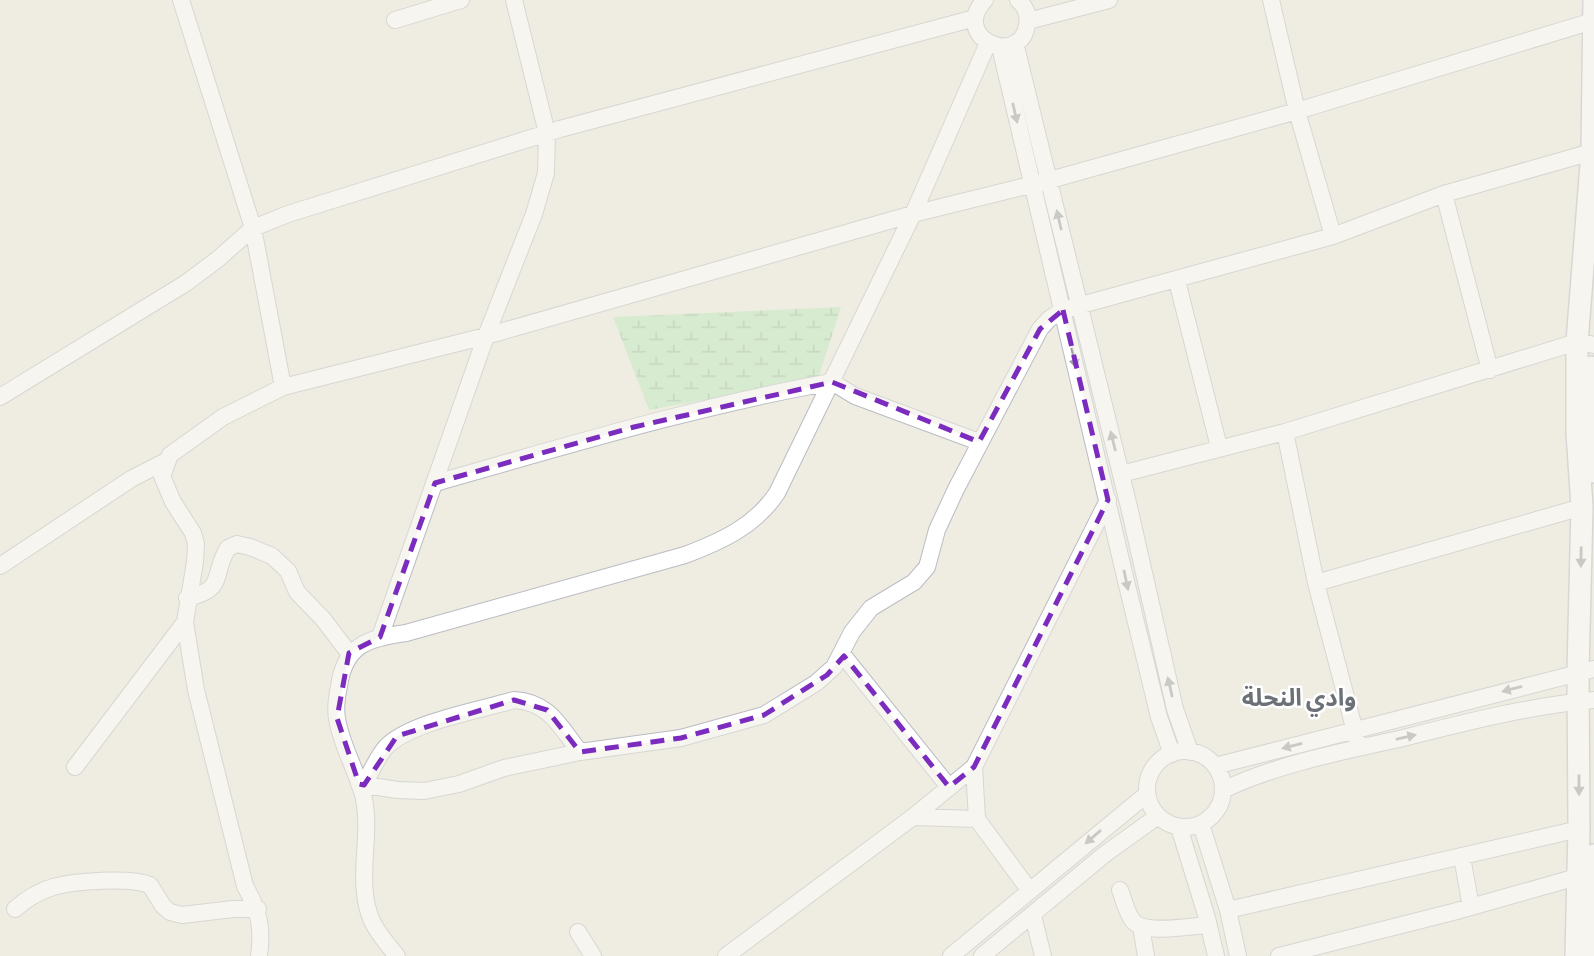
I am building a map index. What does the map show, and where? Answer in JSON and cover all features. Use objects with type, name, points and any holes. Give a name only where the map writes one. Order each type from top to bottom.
[{"type":"main road","points":[[1593,11],[1587,344],[1594,488]]},
{"type":"main road","points":[[1588,955],[1577,877],[1586,670],[1582,507],[1577,432],[1594,289]]},
{"type":"main road","points":[[1588,955],[1594,855]]},
{"type":"street","points":[[181,0],[253,228],[283,387]]},
{"type":"street","points":[[395,20],[461,0]]},
{"type":"street","points":[[380,637],[543,183],[548,159],[547,133],[514,0]]},
{"type":"street","points":[[1028,21],[1109,0]]},
{"type":"street","points":[[1271,0],[1297,111],[1333,236]]},
{"type":"street","points":[[983,1],[975,18],[981,37],[1001,44],[1022,38],[1028,21],[1026,1]]},
{"type":"street","points":[[0,565],[131,480],[166,461],[179,446],[223,417],[283,387],[486,336],[914,214],[1032,185],[1297,111],[1593,11]]},
{"type":"street","points":[[0,397],[186,283],[253,228],[304,208],[547,133],[975,18]]},
{"type":"street","points":[[1001,44],[1050,180],[1071,308],[1108,500],[1159,717],[1172,754]]},
{"type":"street","points":[[1001,44],[1032,185],[1121,474],[1175,709],[1190,752]]},
{"type":"street","points":[[397,956],[381,937],[372,920],[365,875],[362,784],[337,718],[341,671],[349,653],[380,637],[407,633],[685,555],[744,528],[766,510],[777,493],[1001,44]]},
{"type":"street","points":[[362,784],[424,791],[460,784],[504,768],[580,752],[681,738],[764,715],[827,675],[842,654],[852,632],[871,608],[914,582],[927,567],[937,530],[979,442],[1049,319],[1071,308],[1333,236],[1444,194],[1592,152]]},
{"type":"street","points":[[1444,194],[1490,370]]},
{"type":"street","points":[[1177,281],[1219,447]]},
{"type":"street","points":[[1121,474],[1285,432],[1490,370],[1587,344]]},
{"type":"street","points":[[435,483],[634,427],[729,403],[832,382],[855,396],[979,442]]},
{"type":"street","points":[[1285,432],[1316,583],[1359,748]]},
{"type":"street","points":[[166,461],[162,475],[173,502],[193,533],[196,544],[185,622],[196,690],[245,886],[258,909],[261,938],[258,956]]},
{"type":"street","points":[[726,956],[913,817],[974,767],[1108,500]]},
{"type":"street","points":[[1316,583],[1582,507]]},
{"type":"street","points":[[187,598],[213,589],[228,548],[237,544],[250,547],[272,556],[288,571],[297,592],[349,653]]},
{"type":"street","points":[[75,767],[185,622]]},
{"type":"street","points":[[842,654],[949,787]]},
{"type":"street","points":[[1215,766],[1586,670]]},
{"type":"street","points":[[362,784],[384,749],[397,736],[514,700],[527,701],[547,710],[580,752]]},
{"type":"street","points":[[1223,790],[1251,777],[1359,748],[1502,714],[1586,701]]},
{"type":"street","points":[[1190,752],[1204,757],[1215,766],[1222,779],[1223,790],[1217,810],[1201,824],[1179,827],[1167,823],[1151,807],[1147,781],[1152,769],[1161,760],[1172,754],[1190,752]]},
{"type":"street","points":[[974,767],[977,819],[1030,891]]},
{"type":"street","points":[[951,956],[1147,794]]},
{"type":"street","points":[[982,956],[1105,854],[1158,816]]},
{"type":"street","points":[[913,817],[977,819]]},
{"type":"street","points":[[1201,824],[1228,910],[1238,956]]},
{"type":"street","points":[[1179,827],[1216,956]]},
{"type":"street","points":[[1228,910],[1579,830]]},
{"type":"street","points":[[1462,857],[1471,907]]},
{"type":"street","points":[[1192,870],[1214,866]]},
{"type":"street","points":[[1279,956],[1577,877]]},
{"type":"street","points":[[15,909],[24,901],[52,887],[128,880],[150,885],[163,906],[170,912],[182,915],[233,908],[258,909]]},
{"type":"street","points":[[1119,890],[1134,922],[1142,927],[1161,929],[1209,925]]},
{"type":"street","points":[[1033,916],[1043,956]]},
{"type":"street","points":[[1142,927],[1146,956]]},
{"type":"street","points":[[578,932],[593,956]]},
{"type":"highlighted area","points":[[1063,310],[1108,500],[974,767],[949,787],[844,656],[827,675],[764,715],[681,738],[580,752],[547,710],[514,700],[397,736],[364,785],[359,784],[337,718],[349,653],[380,637],[435,483],[634,427],[832,382],[979,442],[1040,329]]},
{"type":"green space","points":[[841,307],[818,379],[649,410],[613,317]]},
{"type":"district","name":"وادي النحلة","points":[[1299,698]]}]
